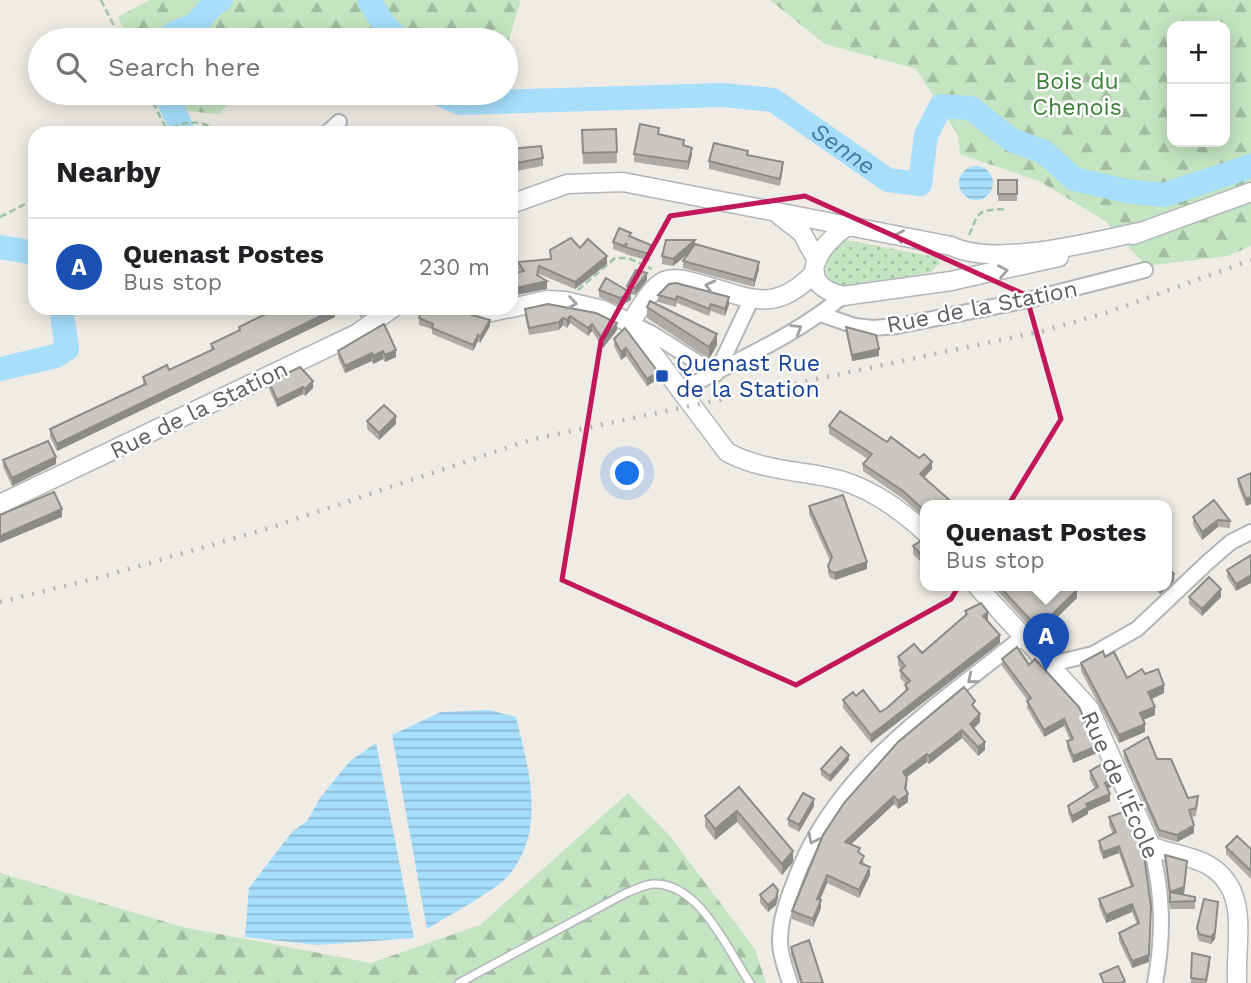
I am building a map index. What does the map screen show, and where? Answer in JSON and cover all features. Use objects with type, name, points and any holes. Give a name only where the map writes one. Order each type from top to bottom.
[{"type":"street","points":[[335,126],[339,122]]},
{"type":"street","points":[[518,202],[567,184],[600,181],[656,188],[956,248],[1020,253],[1144,231]]},
{"type":"street","points":[[681,391],[820,314],[843,296],[1016,268],[1144,231],[1251,192]]},
{"type":"street","points":[[773,212],[802,233],[827,289],[843,296]]},
{"type":"street","points":[[630,323],[665,281],[683,280],[769,301],[784,299],[815,265],[828,239],[847,226]]},
{"type":"street","points":[[936,282],[948,275],[953,267],[956,248]]},
{"type":"street","name":"Rue de la Station","points":[[820,314],[855,326],[897,326],[1028,300],[1145,270]]},
{"type":"street","points":[[716,374],[752,298]]},
{"type":"street","points":[[518,306],[547,300],[565,301],[603,310],[651,333],[716,374]]},
{"type":"street","name":"Rue de la Station","points":[[0,504],[356,334],[383,315]]},
{"type":"street","points":[[630,323],[727,452],[747,463],[853,485],[878,496],[920,528]]},
{"type":"street","points":[[1051,664],[1093,654],[1137,629],[1224,549],[1251,532]]},
{"type":"street","name":"Rue de l'École","points":[[982,591],[1081,698],[1099,727],[1151,846],[1163,908],[1161,951],[1155,983]]},
{"type":"street","points":[[790,983],[780,944],[782,917],[818,827],[839,797],[881,752],[1024,635]]},
{"type":"street","points":[[1151,846],[1210,865],[1230,880],[1242,916],[1237,983]]},
{"type":"lane","points":[[459,983],[626,893],[651,884],[676,888],[694,898],[750,983]]},
{"type":"path","points":[[101,0],[115,28]]},
{"type":"path","points":[[154,105],[165,126]]},
{"type":"path","points":[[176,126],[187,120],[198,120],[210,126]]},
{"type":"path","points":[[0,217],[28,203]]},
{"type":"path","points":[[956,248],[974,216],[980,211],[1005,209]]},
{"type":"path","points":[[565,301],[620,257],[647,267],[665,281]]},
{"type":"highlighted area","points":[[805,196],[1026,295],[1061,419],[951,599],[796,685],[562,580],[601,341],[670,216]]},
{"type":"green space","points":[[149,0],[521,0],[512,28],[123,28],[118,17]]},
{"type":"green space","name":"Bois du Chenois","points":[[770,0],[1251,0],[1251,246],[1228,256],[1146,266],[1105,221],[1041,182],[960,154],[958,135],[916,69],[825,44]]},
{"type":"green space","points":[[161,105],[227,105],[220,114],[163,109]]},
{"type":"green space","points":[[847,240],[936,257],[940,263],[931,272],[849,287],[836,286],[827,279],[824,254],[832,244]]},
{"type":"green space","points":[[628,793],[669,835],[755,949],[766,983],[0,983],[0,873],[183,927],[371,963],[480,925]]},
{"type":"water","points":[[976,166],[988,171],[993,183],[988,195],[976,200],[964,195],[959,183],[964,171]]},
{"type":"water","points":[[489,710],[516,717],[532,800],[528,840],[508,876],[427,929],[392,735],[441,712]]},
{"type":"water","points":[[376,743],[414,938],[318,945],[245,937],[249,888],[292,832],[307,821],[320,798],[350,761]]},
{"type":"building","points":[[640,124],[659,128],[658,134],[684,140],[683,145],[692,148],[688,162],[634,154]]},
{"type":"building","points":[[616,129],[617,152],[583,153],[582,130]]},
{"type":"building","points":[[714,143],[748,151],[747,155],[783,162],[780,179],[709,161]]},
{"type":"building","points":[[541,146],[543,158],[518,163],[518,148]]},
{"type":"building","points":[[998,180],[1017,180],[1017,194],[998,194]]},
{"type":"building","points":[[619,228],[631,233],[629,236],[651,245],[649,254],[625,247],[627,243],[624,246],[613,242]]},
{"type":"building","points":[[571,238],[580,248],[588,239],[607,256],[575,282],[539,266],[537,275],[547,281],[518,287],[518,272],[524,271],[518,262],[551,259],[550,250]]},
{"type":"building","points":[[666,240],[695,240],[673,259],[662,256]]},
{"type":"building","points":[[695,244],[759,262],[754,280],[683,261]]},
{"type":"building","points":[[636,270],[647,273],[635,288],[627,286]]},
{"type":"building","points":[[606,278],[631,293],[620,298],[599,290]]},
{"type":"building","points":[[676,283],[729,297],[725,309],[711,304],[709,309],[677,296],[676,300],[658,295],[669,284]]},
{"type":"building","points":[[650,301],[717,334],[709,347],[647,307]]},
{"type":"building","points":[[548,304],[596,313],[617,323],[603,340],[592,324],[588,328],[570,316],[567,320],[563,318],[559,322],[529,328],[525,309]]},
{"type":"building","points":[[264,315],[323,315],[57,444],[50,429],[146,384],[143,377],[167,365],[169,370],[214,349],[211,344],[240,330],[239,327]]},
{"type":"building","points":[[420,315],[472,315],[490,320],[473,345],[432,328],[433,324],[419,318]]},
{"type":"building","points":[[384,324],[396,350],[385,355],[383,351],[373,356],[372,353],[345,366],[338,351]]},
{"type":"building","points":[[846,327],[876,335],[879,349],[852,355]]},
{"type":"building","points":[[625,328],[658,372],[647,379],[626,348],[621,352],[614,339]]},
{"type":"building","points":[[300,367],[313,381],[305,389],[303,387],[277,400],[269,382]]},
{"type":"building","points":[[384,405],[396,416],[379,433],[367,421]]},
{"type":"building","points":[[840,411],[887,442],[891,437],[919,458],[924,454],[932,462],[920,474],[949,500],[920,500],[920,506],[903,491],[863,464],[872,454],[829,426]]},
{"type":"building","points":[[48,441],[56,457],[12,478],[3,460]]},
{"type":"building","points":[[1251,473],[1251,497],[1246,499],[1238,479]]},
{"type":"building","points":[[54,492],[62,509],[0,536],[0,515]]},
{"type":"building","points":[[843,495],[867,562],[835,573],[830,571],[828,566],[832,557],[809,506]]},
{"type":"building","points":[[1214,500],[1230,521],[1218,520],[1202,532],[1193,517]]},
{"type":"building","points":[[920,541],[920,554],[913,546]]},
{"type":"building","points":[[1251,555],[1251,575],[1236,584],[1227,570]]},
{"type":"building","points":[[1209,577],[1221,589],[1202,609],[1189,597]]},
{"type":"building","points":[[1004,591],[1076,591],[1038,628]]},
{"type":"building","points":[[981,603],[988,612],[983,616],[1000,635],[871,735],[843,700],[853,692],[856,696],[863,690],[880,712],[887,708],[908,689],[905,685],[910,681],[900,670],[905,666],[898,657],[914,644],[922,653],[967,614],[965,611]]},
{"type":"building","points":[[1017,647],[1029,665],[1035,659],[1079,707],[1097,746],[1073,756],[1067,741],[1073,739],[1064,719],[1044,730],[1027,701],[1031,698],[1002,659]]},
{"type":"building","points":[[1103,651],[1105,657],[1114,652],[1127,678],[1142,669],[1145,674],[1158,669],[1164,685],[1148,692],[1155,707],[1140,713],[1145,724],[1119,735],[1081,663]]},
{"type":"building","points":[[964,687],[975,701],[972,705],[980,714],[970,724],[985,742],[978,747],[962,730],[903,772],[907,778],[905,788],[908,794],[898,801],[894,796],[845,842],[860,848],[858,852],[864,856],[860,863],[870,867],[859,890],[827,875],[817,899],[821,900],[813,919],[792,911],[823,835],[844,803],[898,742]]},
{"type":"building","points":[[1148,737],[1157,759],[1171,759],[1188,798],[1198,796],[1196,808],[1189,810],[1194,825],[1177,835],[1159,830],[1124,751]]},
{"type":"building","points":[[841,747],[849,755],[830,776],[821,769]]},
{"type":"building","points":[[1104,763],[1112,779],[1105,783],[1110,794],[1086,804],[1088,807],[1072,816],[1068,806],[1098,787],[1090,771]]},
{"type":"building","points":[[739,787],[793,851],[782,864],[737,811],[715,829],[705,816]]},
{"type":"building","points":[[803,793],[814,799],[799,825],[788,819]]},
{"type":"building","points":[[1126,811],[1143,847],[1151,907],[1149,955],[1132,961],[1119,933],[1139,923],[1132,904],[1106,915],[1099,899],[1133,886],[1119,846],[1103,852],[1099,841],[1116,832],[1109,817]]},
{"type":"building","points":[[1237,836],[1251,849],[1251,871],[1226,847]]},
{"type":"building","points":[[1165,855],[1187,861],[1184,887],[1170,892]]},
{"type":"building","points":[[773,884],[778,890],[776,898],[768,905],[760,895]]},
{"type":"building","points":[[1170,892],[1195,897],[1195,901],[1170,902]]},
{"type":"building","points":[[1204,899],[1218,902],[1215,932],[1211,937],[1199,934],[1197,928]]},
{"type":"building","points":[[809,940],[823,983],[802,983],[791,947]]},
{"type":"building","points":[[1192,953],[1210,957],[1206,980],[1191,978]]},
{"type":"building","points":[[1118,966],[1125,981],[1104,983],[1100,974]]},
{"type":"waterway","name":"Senne","points":[[188,28],[221,0]]},
{"type":"waterway","name":"Senne","points":[[369,0],[387,28]]},
{"type":"waterway","name":"Senne","points":[[518,101],[724,95],[773,100],[888,180],[920,184],[926,135],[941,106],[971,108],[1010,139],[1044,152],[1074,179],[1126,191],[1164,195],[1251,166]]},
{"type":"waterway","name":"Senne","points":[[171,105],[181,126]]},
{"type":"waterway","name":"Senne","points":[[0,247],[28,252]]},
{"type":"waterway","points":[[0,369],[56,356],[67,349],[62,315]]},
{"type":"railway","points":[[0,602],[101,577],[266,529],[530,440],[1043,331],[1109,312],[1251,260]]},
{"type":"place","name":"Quenast Rue de la Station","points":[[662,376]]},
{"type":"place","name":"Quenast Postes","points":[[1046,671]]}]
